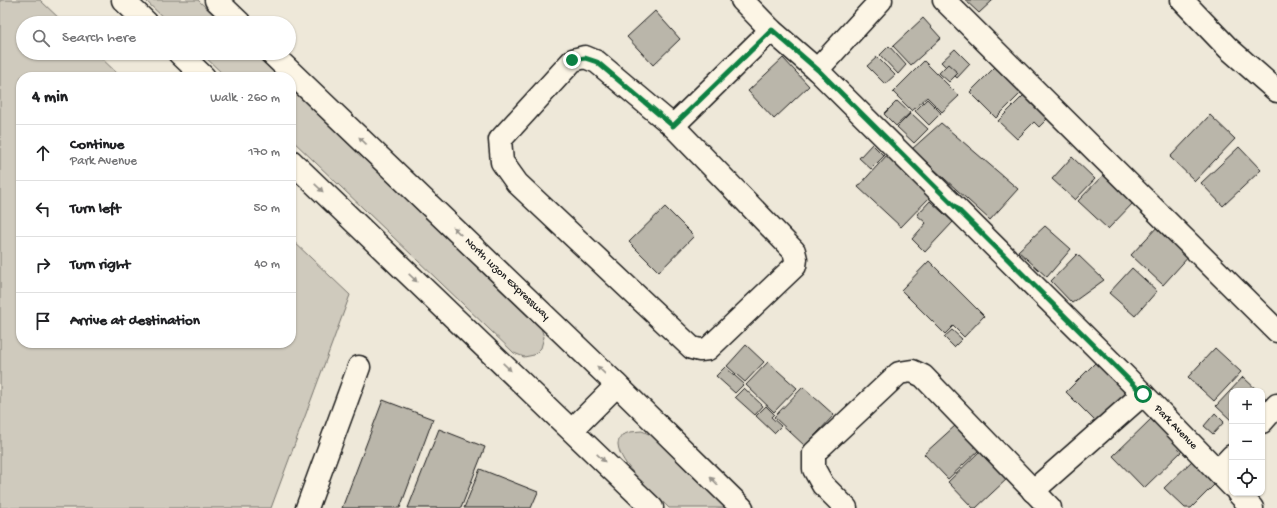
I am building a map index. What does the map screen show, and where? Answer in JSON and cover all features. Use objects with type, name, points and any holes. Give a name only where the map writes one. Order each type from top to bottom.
[{"type":"main road","points":[[123,0],[140,16]]},
{"type":"main road","points":[[216,0],[233,16]]},
{"type":"main road","name":"Park Avenue","points":[[742,0],[772,30],[818,70],[1143,394],[1227,471]]},
{"type":"main road","points":[[818,70],[881,0]]},
{"type":"main road","points":[[944,0],[1277,331]]},
{"type":"main road","points":[[1182,0],[1228,48],[1277,91]]},
{"type":"main road","points":[[673,126],[772,30]]},
{"type":"main road","points":[[585,58],[597,62],[673,126],[794,251],[796,259],[795,266],[708,349],[700,350],[692,348],[516,183],[502,162],[500,140],[572,60],[585,58]]},
{"type":"main road","points":[[186,60],[199,72]]},
{"type":"main road","name":"North Luzon Expressway","points":[[278,60],[291,72]]},
{"type":"main road","name":"North Luzon Expressway","points":[[296,77],[617,385],[742,508]]},
{"type":"main road","points":[[296,166],[652,508]]},
{"type":"main road","points":[[307,508],[359,367]]},
{"type":"main road","points":[[846,508],[823,485],[814,469],[814,454],[899,373],[912,371],[923,376],[1050,508]]},
{"type":"main road","points":[[572,430],[617,385]]},
{"type":"main road","points":[[1033,491],[1143,394]]},
{"type":"main road","points":[[1265,419],[1277,405]]},
{"type":"main road","points":[[1241,496],[1252,508]]},
{"type":"shaded area","points":[[0,0],[40,0],[57,16],[16,16],[16,60],[103,60],[116,72],[16,72],[16,348],[296,348],[296,244],[350,295],[271,508],[0,508]]},
{"type":"shaded area","points":[[145,0],[198,0],[215,16],[162,16]]},
{"type":"shaded area","points":[[208,60],[261,60],[274,72],[221,72]]},
{"type":"shaded area","points":[[296,94],[497,286],[540,325],[544,337],[541,348],[534,355],[524,357],[514,353],[296,144]]},
{"type":"shaded area","points":[[642,431],[651,435],[725,508],[669,508],[631,470],[624,461],[620,452],[618,443],[622,435],[630,432]]},
{"type":"building","points":[[965,0],[993,0],[979,13]]},
{"type":"building","points":[[655,11],[680,39],[653,65],[627,37]]},
{"type":"building","points":[[923,18],[941,38],[911,65],[893,46]]},
{"type":"building","points":[[889,46],[906,65],[898,74],[880,55]]},
{"type":"building","points":[[955,49],[970,64],[957,78],[941,62]]},
{"type":"building","points":[[877,57],[895,75],[885,84],[867,66]]},
{"type":"building","points":[[783,58],[809,86],[774,119],[748,91]]},
{"type":"building","points":[[924,61],[959,96],[942,112],[927,97],[912,111],[893,92]]},
{"type":"building","points":[[999,63],[1025,89],[996,118],[970,92]]},
{"type":"building","points":[[948,64],[958,73],[949,82],[939,73]]},
{"type":"building","points":[[1028,91],[1051,115],[1039,127],[1034,122],[1017,139],[998,121]]},
{"type":"building","points":[[927,99],[941,113],[929,125],[915,111]]},
{"type":"building","points":[[897,101],[910,113],[896,126],[884,114]]},
{"type":"building","points":[[911,113],[928,129],[914,143],[897,127]]},
{"type":"building","points":[[1210,115],[1235,139],[1195,181],[1170,157]]},
{"type":"building","points":[[941,123],[1018,189],[990,220],[912,149]]},
{"type":"building","points":[[872,144],[884,156],[871,169],[859,158]]},
{"type":"building","points":[[1239,147],[1261,170],[1223,206],[1201,183]]},
{"type":"building","points":[[887,155],[931,196],[901,227],[858,187]]},
{"type":"building","points":[[1072,157],[1095,179],[1075,200],[1052,179]]},
{"type":"building","points":[[1106,172],[1136,200],[1108,229],[1078,201]]},
{"type":"building","points":[[930,201],[953,222],[925,252],[912,239],[926,223],[917,215]]},
{"type":"building","points":[[665,207],[694,236],[659,272],[629,242]]},
{"type":"building","points":[[1159,225],[1191,254],[1163,285],[1131,255]]},
{"type":"building","points":[[1045,226],[1071,249],[1047,277],[1018,251]]},
{"type":"building","points":[[1077,254],[1104,280],[1072,303],[1051,281]]},
{"type":"building","points":[[929,261],[984,316],[964,337],[953,326],[945,334],[901,290]]},
{"type":"building","points":[[1132,268],[1157,291],[1135,316],[1109,293]]},
{"type":"building","points":[[952,330],[962,339],[954,347],[944,337]]},
{"type":"building","points":[[746,345],[764,362],[745,382],[727,366]]},
{"type":"building","points":[[1215,348],[1241,372],[1214,401],[1188,377]]},
{"type":"building","points":[[1097,361],[1131,394],[1100,426],[1066,392]]},
{"type":"building","points":[[768,362],[797,388],[774,412],[746,385]]},
{"type":"building","points":[[725,367],[744,384],[735,393],[716,376]]},
{"type":"building","points":[[1243,377],[1255,388],[1233,388]]},
{"type":"building","points":[[803,387],[834,415],[805,446],[774,417]]},
{"type":"building","points":[[744,388],[763,406],[755,415],[735,397]]},
{"type":"building","points":[[1229,392],[1229,418],[1216,406]]},
{"type":"building","points":[[1265,398],[1274,405],[1265,409]]},
{"type":"building","points":[[383,400],[433,419],[400,508],[342,508]]},
{"type":"building","points":[[766,406],[774,414],[771,417],[781,426],[774,433],[756,416]]},
{"type":"building","points":[[1215,413],[1224,422],[1213,434],[1204,426]]},
{"type":"building","points":[[1151,419],[1183,450],[1144,488],[1113,456]]},
{"type":"building","points":[[956,425],[979,450],[948,479],[924,454]]},
{"type":"building","points":[[439,429],[485,447],[461,508],[408,508]]},
{"type":"building","points":[[981,450],[1008,478],[976,508],[973,508],[948,482]]},
{"type":"building","points":[[1196,457],[1219,480],[1191,508],[1185,508],[1164,488]]},
{"type":"building","points":[[480,469],[538,492],[531,508],[464,508]]},
{"type":"route","points":[[572,60],[585,58],[597,62],[673,126],[772,30],[818,70],[1143,394]]}]
